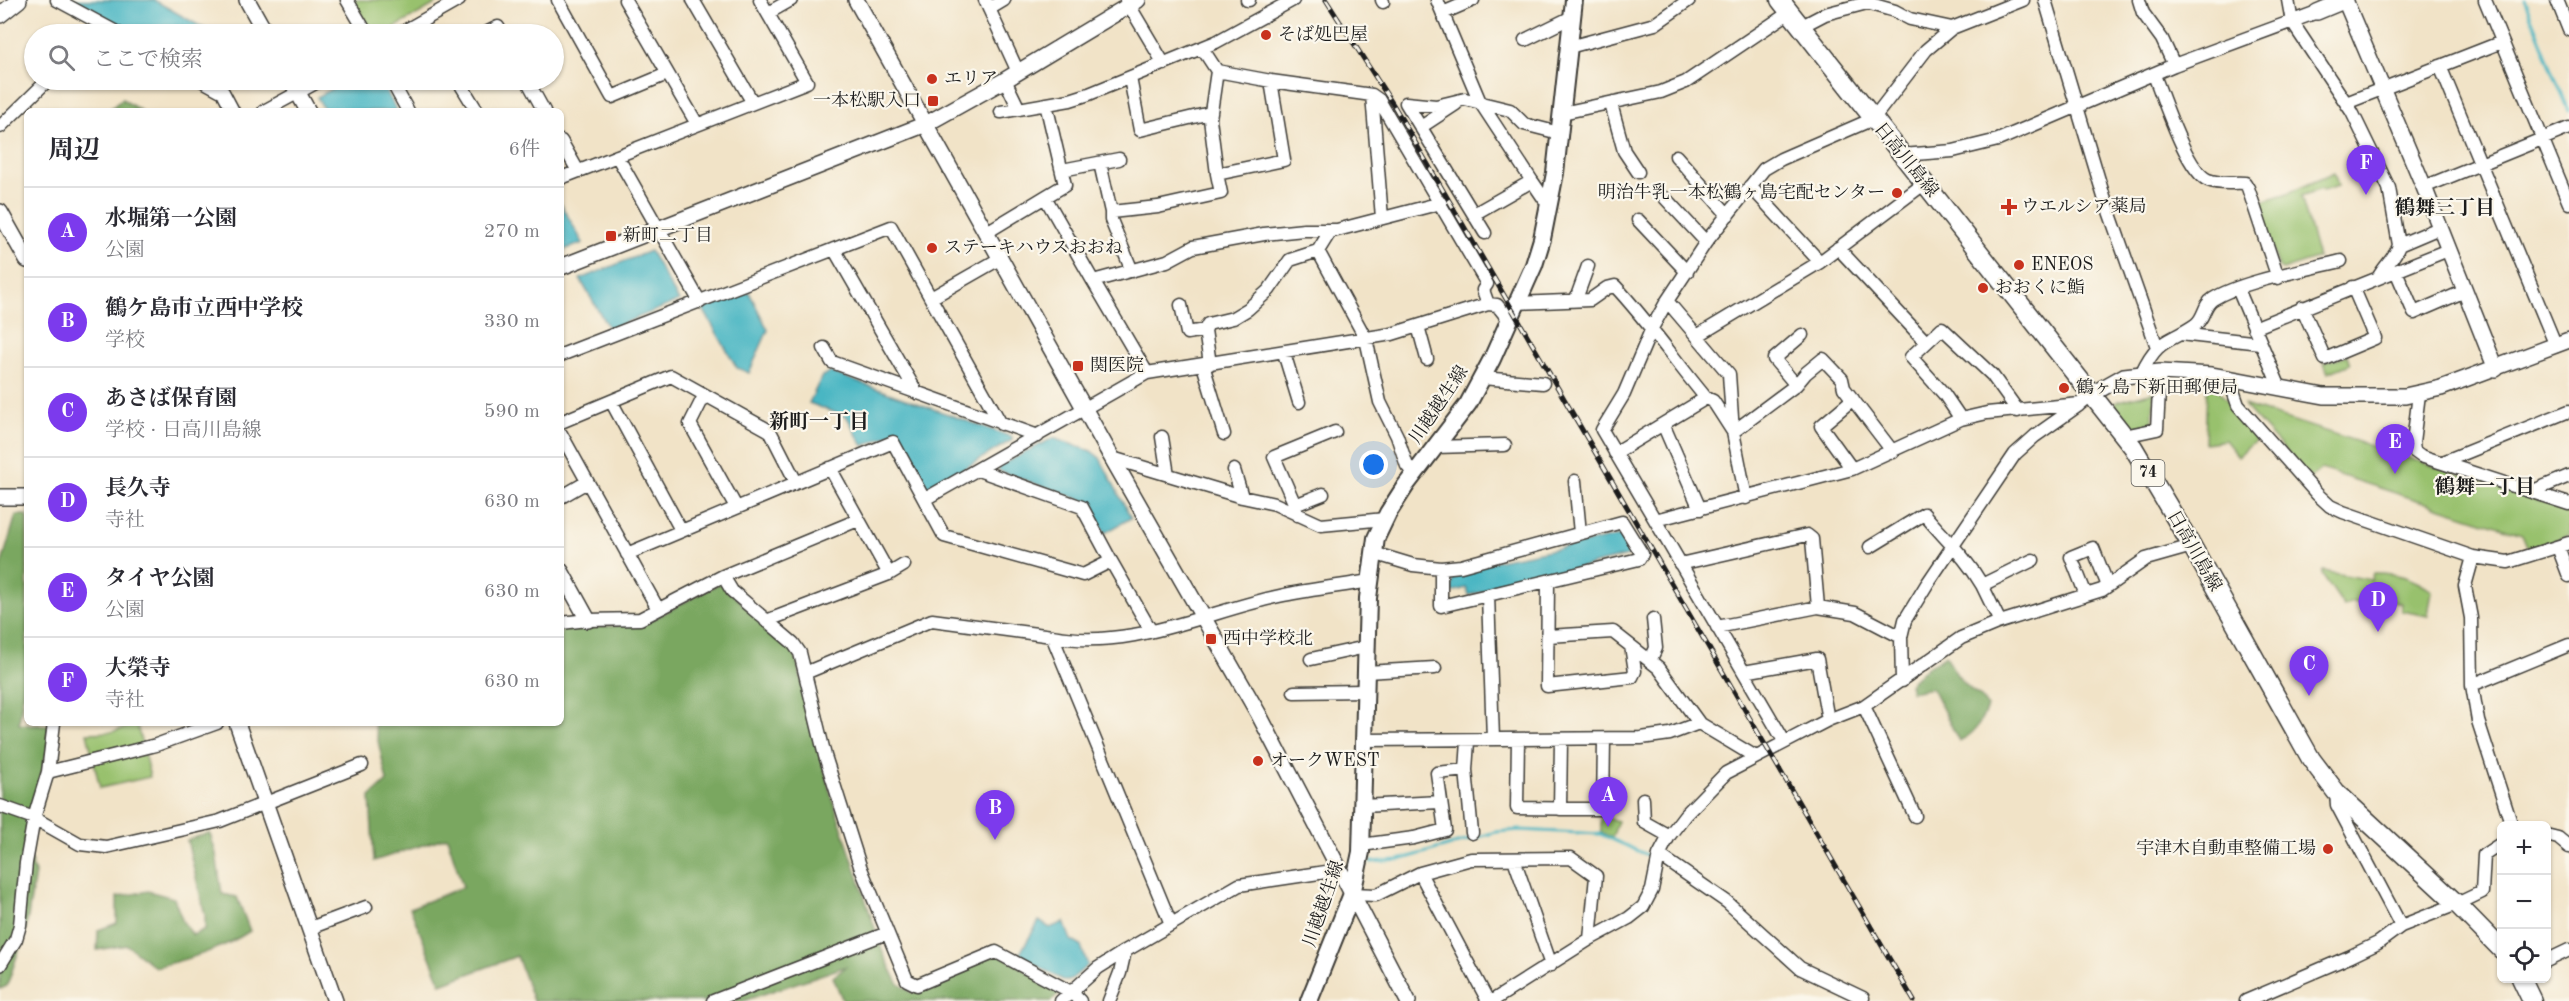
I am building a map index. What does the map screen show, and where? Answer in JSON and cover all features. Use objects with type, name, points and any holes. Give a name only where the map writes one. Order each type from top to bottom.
[{"type":"main road","name":"川越越生線","points":[[1309,1001],[1352,894],[1361,845],[1366,647],[1373,553],[1385,519],[1417,471],[1468,404],[1533,265],[1549,206],[1569,47],[1577,5]]},
{"type":"main road","name":"日高川島線","points":[[1791,13],[1924,183],[2086,399],[2124,436],[2192,546],[2311,759],[2336,792],[2457,904],[2497,945]]},
{"type":"main road","points":[[2523,983],[2532,1001]]},
{"type":"street","points":[[0,15],[19,0]]},
{"type":"street","points":[[57,0],[92,24]]},
{"type":"street","points":[[247,0],[260,24]]},
{"type":"street","points":[[347,0],[360,24]]},
{"type":"street","points":[[417,24],[459,0]]},
{"type":"street","points":[[558,0],[612,97],[667,74]]},
{"type":"street","points":[[625,0],[697,124]]},
{"type":"street","points":[[693,0],[753,103]]},
{"type":"street","points":[[564,177],[807,82],[760,0]]},
{"type":"street","points":[[768,13],[791,0]]},
{"type":"street","points":[[856,0],[1112,458],[1258,713],[1408,1001]]},
{"type":"street","points":[[1004,0],[987,4],[1012,76],[1019,109]]},
{"type":"street","points":[[1001,112],[1070,100],[1130,78],[1230,36],[1293,0]]},
{"type":"street","points":[[1437,0],[1480,102],[1549,206]]},
{"type":"street","points":[[1443,14],[1473,0]]},
{"type":"street","points":[[1569,47],[1655,24],[1689,0]]},
{"type":"street","points":[[1785,741],[1602,430],[1624,394],[1652,328],[1667,301],[1706,242],[1764,169],[1781,159],[1873,119],[1926,50],[1952,28],[2023,0]]},
{"type":"street","points":[[2045,0],[2104,197],[2157,347]]},
{"type":"street","points":[[2139,0],[2143,13],[2162,39],[2174,65]]},
{"type":"street","points":[[2288,0],[2292,22],[2346,103],[2389,188],[2399,245],[2397,253],[2378,278]]},
{"type":"street","points":[[1902,155],[1953,151],[1998,140],[2174,65],[2346,0],[2424,187],[2496,369]]},
{"type":"street","points":[[2485,0],[2569,203]]},
{"type":"street","points":[[2558,0],[2569,30]]},
{"type":"street","points":[[564,266],[926,124],[1012,76],[1131,2],[1164,64]]},
{"type":"street","points":[[1562,113],[1661,92],[1686,82],[1791,13],[1825,14],[1867,3],[1895,11],[1910,19],[1952,28]]},
{"type":"street","points":[[1525,40],[1577,5]]},
{"type":"street","points":[[2346,103],[2502,42]]},
{"type":"street","points":[[1111,212],[1158,207],[1221,193],[1210,113],[1217,71],[1202,48]]},
{"type":"street","points":[[1902,681],[1900,637],[1905,620],[1955,546],[1978,506],[2015,454],[2035,436],[2112,381],[2142,372],[2160,372],[2197,374],[2349,397],[2419,394],[2496,369],[2562,343],[2440,66]]},
{"type":"street","points":[[1217,71],[1372,95],[1379,100],[1441,202],[1487,284],[1483,290],[1488,304]]},
{"type":"street","points":[[2154,75],[2181,143],[2199,174],[2206,180],[2217,183],[2245,183],[2278,278]]},
{"type":"street","points":[[1130,78],[1140,130],[1210,113]]},
{"type":"street","points":[[1217,174],[1284,160],[1271,81]]},
{"type":"street","points":[[0,127],[38,90]]},
{"type":"street","points":[[219,90],[223,92],[231,108]]},
{"type":"street","points":[[268,108],[289,90]]},
{"type":"street","points":[[296,90],[306,108]]},
{"type":"street","points":[[396,90],[406,108]]},
{"type":"street","points":[[464,90],[475,108]]},
{"type":"street","points":[[532,90],[542,108]]},
{"type":"street","points":[[1372,95],[1382,218]]},
{"type":"street","points":[[1420,127],[1465,99]]},
{"type":"street","points":[[1485,232],[1406,104],[1436,106],[1465,99],[1510,110],[1524,124],[1559,133]]},
{"type":"street","points":[[987,232],[1065,185],[1046,104]]},
{"type":"street","points":[[1611,104],[1624,151],[1638,172]]},
{"type":"street","points":[[2424,187],[2569,128]]},
{"type":"street","points":[[564,146],[578,171]]},
{"type":"street","points":[[617,156],[700,302]]},
{"type":"street","points":[[1676,156],[1728,214]]},
{"type":"street","points":[[1062,170],[1119,159]]},
{"type":"street","points":[[1100,163],[1111,220],[1132,271]]},
{"type":"street","points":[[1474,214],[1532,181]]},
{"type":"street","points":[[1697,336],[1820,262],[1924,183]]},
{"type":"street","points":[[1750,186],[1820,262]]},
{"type":"street","points":[[1045,197],[1147,373]]},
{"type":"street","points":[[1665,198],[1706,242]]},
{"type":"street","points":[[1093,281],[1167,261],[1193,247],[1284,232],[1331,230],[1441,202]]},
{"type":"street","points":[[0,212],[24,255]]},
{"type":"street","points":[[1638,220],[1686,272]]},
{"type":"street","points":[[564,354],[891,227],[1001,424]]},
{"type":"street","points":[[2399,245],[2439,228]]},
{"type":"street","points":[[1224,434],[1206,365],[1205,330],[1208,324],[1233,318],[1248,309],[1269,290],[1290,260],[1318,251],[1331,230]]},
{"type":"street","points":[[1838,248],[1926,342]]},
{"type":"street","points":[[834,249],[917,393]]},
{"type":"street","points":[[2254,328],[2448,250]]},
{"type":"street","points":[[1318,251],[1366,339],[1380,402],[1397,436],[1407,466],[1417,471]]},
{"type":"street","points":[[931,298],[1001,258]]},
{"type":"street","points":[[2142,372],[2157,347],[2199,322],[2210,301],[2238,289],[2341,261]]},
{"type":"street","points":[[1576,299],[1588,266]]},
{"type":"street","points":[[2396,271],[2414,313],[2465,291]]},
{"type":"street","points":[[1517,303],[1590,300],[1607,288],[1615,286],[1652,328],[1670,356],[1706,398],[1713,401],[1733,432]]},
{"type":"street","points":[[2302,307],[2325,358],[2375,338],[2354,287]]},
{"type":"street","points":[[2238,289],[2280,388]]},
{"type":"street","points":[[1667,301],[1730,374],[1733,432],[1746,498]]},
{"type":"street","points":[[925,500],[1147,373],[1366,339],[1418,326],[1488,304],[1497,305],[1509,320]]},
{"type":"street","points":[[1181,305],[1187,333],[1205,330]]},
{"type":"street","points":[[1418,326],[1427,359]]},
{"type":"street","points":[[1961,419],[1944,394],[1911,357],[1942,328],[1992,375],[2019,411]]},
{"type":"street","points":[[2180,334],[2260,343]]},
{"type":"street","points":[[1796,385],[1774,358],[1802,335]]},
{"type":"street","points":[[824,348],[832,362],[1001,424],[1038,435]]},
{"type":"street","points":[[1284,353],[1299,402]]},
{"type":"street","points":[[1733,432],[1796,385],[1823,359],[1842,379],[1844,388],[1893,452]]},
{"type":"street","points":[[2124,436],[2157,429],[2160,372]]},
{"type":"street","points":[[564,421],[671,376],[770,431],[796,482]]},
{"type":"street","points":[[1482,378],[1544,383]]},
{"type":"street","points":[[2229,379],[2238,405],[2330,506],[2343,513],[2473,557],[2508,562],[2563,545],[2569,576]]},
{"type":"street","points":[[2419,394],[2414,451],[2569,504]]},
{"type":"street","points":[[704,396],[690,424],[736,507]]},
{"type":"street","points":[[1615,453],[1706,398]]},
{"type":"street","points":[[1852,469],[1821,426],[1853,399]]},
{"type":"street","points":[[1655,520],[1852,469],[1961,419],[1987,413],[2019,411],[2086,399]]},
{"type":"street","points":[[611,401],[681,530]]},
{"type":"street","points":[[2443,462],[2569,411]]},
{"type":"street","points":[[1663,424],[1700,509]]},
{"type":"street","points":[[1296,510],[1274,457],[1335,432]]},
{"type":"street","points":[[1162,436],[1168,475]]},
{"type":"street","points":[[564,439],[658,609]]},
{"type":"street","points":[[627,554],[893,442],[944,536],[1083,575],[1111,561]]},
{"type":"street","points":[[1435,447],[1505,445]]},
{"type":"street","points":[[1112,458],[1242,497],[1296,510],[1321,525],[1385,519]]},
{"type":"street","points":[[830,468],[889,574]]},
{"type":"street","points":[[978,470],[1082,507],[1151,631]]},
{"type":"street","points":[[1234,470],[1242,497]]},
{"type":"street","points":[[2533,491],[2569,476]]},
{"type":"street","points":[[564,495],[588,482]]},
{"type":"street","points":[[1575,482],[1580,533]]},
{"type":"street","points":[[1296,510],[1323,494]]},
{"type":"street","points":[[0,496],[24,497]]},
{"type":"street","points":[[1870,547],[1924,514],[1948,543],[1955,546],[1969,562],[2000,622]]},
{"type":"street","points":[[564,623],[640,619],[723,576],[858,520]]},
{"type":"street","points":[[1373,553],[1413,565],[1441,568],[1461,566],[1622,522],[1642,554],[1639,559],[1441,606],[1441,568]]},
{"type":"street","points":[[1680,564],[1807,535],[1812,539],[1818,607]]},
{"type":"street","points":[[1420,873],[1490,1001],[1590,939],[1629,918],[1643,907],[1652,890],[1659,855],[1670,836],[1685,815],[1726,773],[1754,756],[1828,720],[1864,706],[1961,638],[2000,622],[2086,595],[2108,586],[2146,559],[2192,546]]},
{"type":"street","points":[[2086,595],[2071,557],[2093,548],[2108,586]]},
{"type":"street","points":[[2473,557],[2465,586],[2471,618],[2472,684],[2478,721],[2511,821]]},
{"type":"street","points":[[1982,585],[2033,560]]},
{"type":"street","points":[[766,621],[889,574],[904,566]]},
{"type":"street","points":[[564,576],[588,620]]},
{"type":"street","points":[[723,576],[732,591],[793,643],[800,652],[829,767],[860,866],[907,980],[917,985],[996,952],[1076,997]]},
{"type":"street","points":[[805,673],[932,620],[1078,640],[1117,637],[1205,618],[1283,595],[1370,581]]},
{"type":"street","points":[[1548,582],[1547,686],[1632,676],[1635,671],[1631,646]]},
{"type":"street","points":[[1488,595],[1493,739]]},
{"type":"street","points":[[1717,627],[1818,607],[1855,613],[1900,637]]},
{"type":"street","points":[[1650,661],[1656,648],[1653,619]]},
{"type":"street","points":[[1548,636],[1613,632],[1659,668],[1699,723],[1754,756]]},
{"type":"street","points":[[1052,636],[1170,924]]},
{"type":"street","points":[[2472,684],[2569,645]]},
{"type":"street","points":[[1311,659],[1366,647]]},
{"type":"street","points":[[1744,672],[1817,659],[1828,720]]},
{"type":"street","points":[[1366,672],[1435,668]]},
{"type":"street","points":[[1294,692],[1365,691]]},
{"type":"street","points":[[1864,706],[1916,816]]},
{"type":"street","points":[[1364,740],[1604,740],[1670,734],[1699,723]]},
{"type":"street","points":[[0,965],[16,939],[21,925],[26,863],[34,818],[48,772],[54,726]]},
{"type":"street","points":[[48,772],[156,746],[208,726]]},
{"type":"street","points":[[238,726],[335,1001]]},
{"type":"street","points":[[1518,739],[1517,808],[1560,809],[1603,809],[1604,740]]},
{"type":"street","points":[[1560,809],[1561,740]]},
{"type":"street","points":[[1468,741],[1466,770],[1472,833]]},
{"type":"street","points":[[0,806],[34,818],[80,844],[106,847],[220,821],[362,765]]},
{"type":"street","points":[[1361,845],[1414,838],[1445,830],[1437,773],[1466,770]]},
{"type":"street","points":[[2336,792],[2337,805],[2401,926]]},
{"type":"street","points":[[1643,799],[1644,822],[1670,836]]},
{"type":"street","points":[[1362,806],[1440,802]]},
{"type":"street","points":[[2551,836],[2558,838],[2569,847]]},
{"type":"street","points":[[2246,1001],[2359,952],[2378,943],[2401,926],[2481,892],[2484,855],[2497,846]]},
{"type":"street","points":[[1659,855],[1727,902],[1800,968],[1863,998]]},
{"type":"street","points":[[1352,894],[1376,895],[1420,873],[1471,859],[1571,858],[1596,876],[1590,939]]},
{"type":"street","points":[[1515,859],[1551,965]]},
{"type":"street","points":[[1061,1001],[1076,997],[1098,968],[1239,885],[1339,870]]},
{"type":"street","points":[[310,928],[366,907]]},
{"type":"street","points":[[712,1001],[731,997],[887,933]]},
{"type":"street","points":[[2551,959],[2569,950]]},
{"type":"street","points":[[1109,1001],[1120,973],[1125,951]]},
{"type":"street","points":[[2278,987],[2281,1001]]},
{"type":"green space","points":[[352,0],[442,0],[401,24],[366,24]]},
{"type":"green space","points":[[122,99],[136,108],[112,108]]},
{"type":"green space","points":[[2334,173],[2338,186],[2301,196],[2318,258],[2282,270],[2279,268],[2257,203],[2288,193]]},
{"type":"green space","points":[[2347,355],[2350,364],[2328,373],[2324,363]]},
{"type":"green space","points":[[2207,386],[2215,387],[2260,437],[2238,456],[2225,440],[2205,443]]},
{"type":"green space","points":[[2154,392],[2153,422],[2132,429],[2115,407],[2115,402]]},
{"type":"green space","points":[[2244,405],[2569,510],[2569,535],[2529,551],[2522,534],[2321,469],[2310,478]]},
{"type":"green space","points":[[16,515],[24,515],[24,684],[19,724],[54,726],[24,841],[35,873],[26,929],[7,986],[0,989],[0,569]]},
{"type":"green space","points":[[2323,571],[2371,580],[2373,573],[2411,579],[2432,591],[2428,616],[2401,611],[2402,603],[2372,597],[2370,605],[2352,602],[2344,606],[2322,574]]},
{"type":"green space","points":[[720,583],[790,647],[796,658],[829,788],[883,953],[898,983],[913,993],[996,952],[1061,992],[1051,1001],[843,1001],[833,977],[847,966],[743,1001],[533,1001],[517,956],[441,984],[410,908],[463,887],[447,837],[374,861],[370,797],[387,781],[375,726],[564,726],[564,629],[644,624]]},
{"type":"green space","points":[[1946,655],[1961,680],[1980,696],[1987,707],[1977,727],[1959,741],[1932,688],[1911,692],[1909,684],[1926,668]]},
{"type":"green space","points":[[137,726],[150,777],[100,788],[87,733],[111,732]]},
{"type":"green space","points":[[1601,812],[1606,813],[1607,818],[1618,821],[1612,838],[1601,833]]},
{"type":"green space","points":[[210,833],[216,854],[222,894],[237,897],[250,931],[228,944],[155,967],[127,945],[97,950],[98,930],[117,923],[117,897],[148,891],[174,898],[183,922],[193,935],[205,929],[205,915],[187,840]]},
{"type":"water","points":[[72,0],[154,0],[196,24],[116,24]]},
{"type":"water","points":[[330,90],[385,90],[395,108],[323,108],[317,97]]},
{"type":"water","points":[[564,209],[583,243],[564,250]]},
{"type":"water","points":[[650,251],[679,301],[609,329],[580,279]]},
{"type":"water","points":[[749,292],[768,330],[749,373],[737,368],[703,309]]},
{"type":"water","points":[[830,372],[1012,437],[1012,440],[927,491],[897,432],[863,446],[847,417],[809,403],[822,376]]},
{"type":"water","points":[[1053,438],[1091,451],[1100,458],[1131,518],[1105,533],[1087,502],[999,471],[999,466]]},
{"type":"water","points":[[1624,537],[1632,552],[1631,555],[1469,595],[1466,588],[1452,592],[1453,571]]},
{"type":"water","points":[[1039,921],[1050,928],[1064,922],[1071,940],[1081,946],[1088,965],[1069,981],[1064,981],[1019,955]]},
{"type":"waterway","points":[[2524,0],[2569,111]]},
{"type":"waterway","points":[[1371,862],[1399,860],[1496,832],[1520,830],[1600,834],[1656,859]]},
{"type":"railway","points":[[1326,0],[1394,106],[1914,1001]]},
{"type":"place","name":"そば処巴屋","points":[[1266,35]]},
{"type":"place","name":"エリア","points":[[932,79]]},
{"type":"place","name":"一本松駅入口","points":[[933,101]]},
{"type":"place","name":"明治牛乳一本松鶴ヶ島宅配センター","points":[[1897,193]]},
{"type":"place","name":"大榮寺","points":[[2366,195]]},
{"type":"place","name":"ウエルシア薬局","points":[[2009,207]]},
{"type":"place","name":"新町二丁目","points":[[611,236]]},
{"type":"place","name":"ステーキハウスおおね","points":[[932,248]]},
{"type":"place","name":"ENEOS","points":[[2019,265]]},
{"type":"place","name":"おおくに鮨","points":[[1983,288]]},
{"type":"place","name":"関医院","points":[[1078,366]]},
{"type":"place","name":"鶴ヶ島下新田郵便局","points":[[2064,388]]},
{"type":"place","name":"タイヤ公園","points":[[2395,474]]},
{"type":"place","name":"長久寺","points":[[2378,632]]},
{"type":"place","name":"西中学校北","points":[[1211,639]]},
{"type":"place","name":"あさば保育園","points":[[2309,696]]},
{"type":"place","name":"オークWEST","points":[[1258,761]]},
{"type":"place","name":"水堀第一公園","points":[[1608,827]]},
{"type":"place","name":"鶴ケ島市立西中学校","points":[[995,840]]},
{"type":"place","name":"宇津木自動車整備工場","points":[[2328,849]]},
{"type":"district","name":"鶴舞三丁目","points":[[2445,209]]},
{"type":"district","name":"新町一丁目","points":[[819,423]]},
{"type":"district","name":"鶴舞一丁目","points":[[2485,488]]}]
